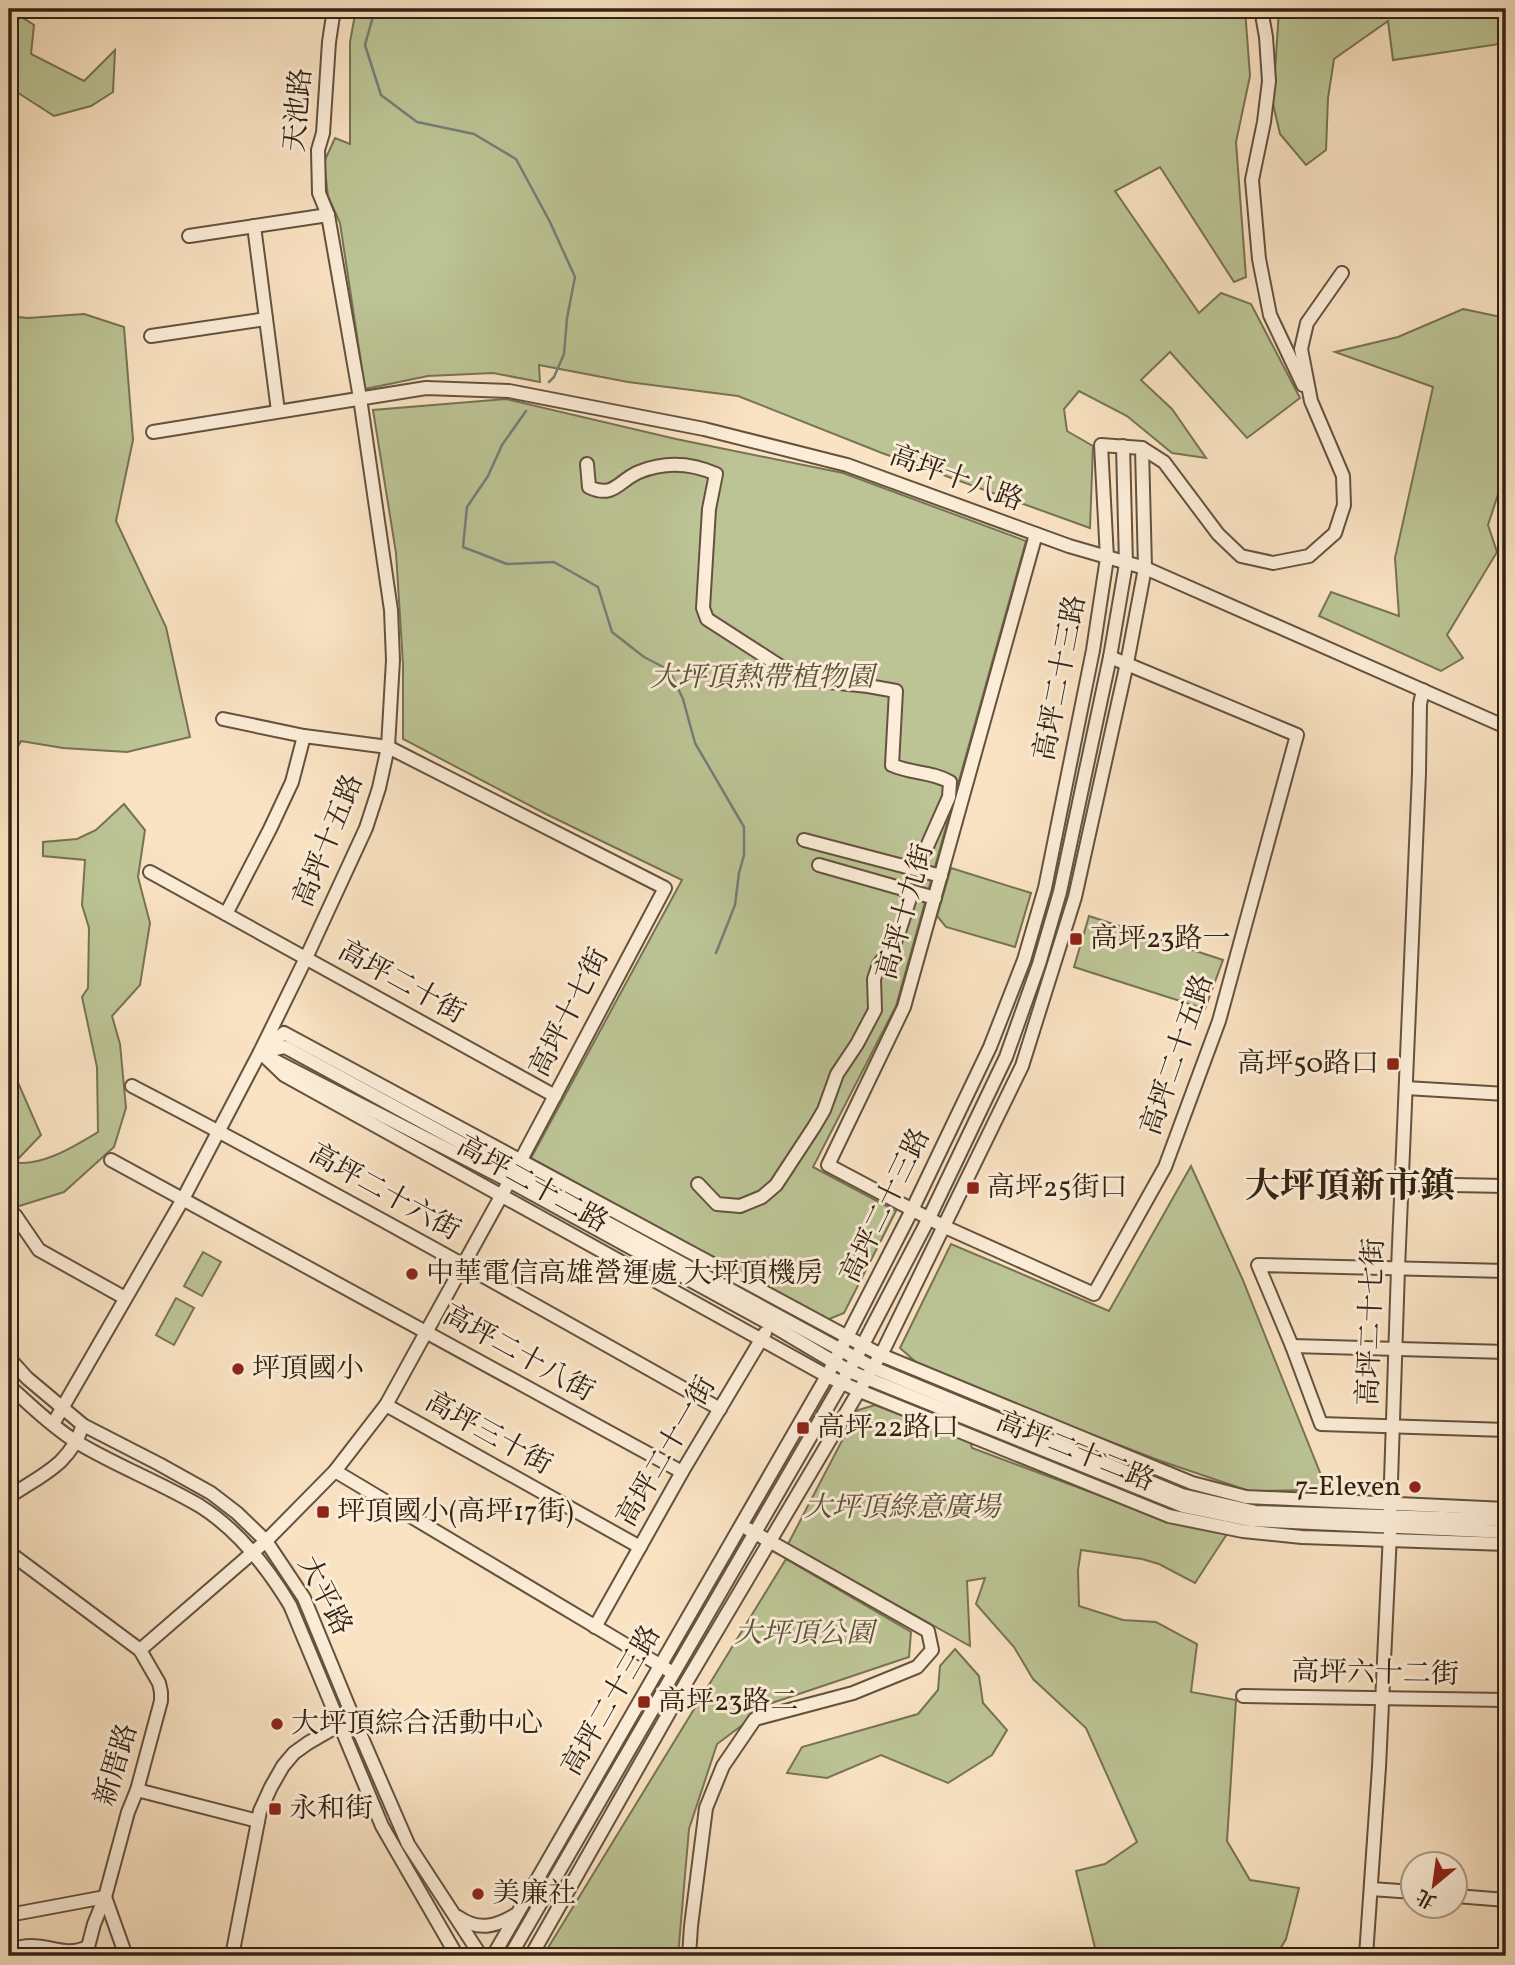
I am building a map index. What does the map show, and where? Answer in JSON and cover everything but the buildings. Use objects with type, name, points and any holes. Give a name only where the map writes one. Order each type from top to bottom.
[{"type":"street","name":"天池路","points":[[328,215],[319,193],[318,150],[323,133],[334,9]]},
{"type":"street","points":[[1123,446],[1142,448],[1164,462],[1218,534],[1241,555],[1273,563],[1309,556],[1335,533],[1344,505],[1343,476],[1270,315],[1259,259],[1252,180],[1269,81],[1261,9]]},
{"type":"street","points":[[189,236],[328,215]]},
{"type":"street","name":"高坪十五路","points":[[53,1423],[183,1199],[260,1052],[366,828],[379,788],[388,747],[393,660],[391,610],[360,398],[328,215]]},
{"type":"street","points":[[254,226],[278,411]]},
{"type":"street","points":[[1311,401],[1301,349],[1307,323],[1342,273]]},
{"type":"street","points":[[151,336],[266,319]]},
{"type":"street","name":"高坪十八路","points":[[153,432],[426,388],[509,391],[678,424],[847,465],[1035,534],[1145,568],[1506,727]]},
{"type":"street","name":"高坪二十三路","points":[[493,1956],[848,1338],[990,1047],[1024,960],[1045,888],[1093,650],[1107,558],[1101,445],[1123,446],[1126,564],[1110,657],[1060,892],[1039,964],[1006,1057],[929,1218],[849,1371],[510,1956]]},
{"type":"street","name":"高坪二十三路","points":[[531,1956],[687,1681],[881,1355],[1022,1066],[1075,897],[1127,663],[1145,568],[1142,448]]},
{"type":"street","points":[[587,464],[589,487],[600,492],[615,488],[638,472],[666,464],[690,465],[716,474],[708,522],[704,608],[707,619],[786,670],[820,681],[896,691],[891,765],[906,772],[936,774],[950,782],[949,797],[917,869]]},
{"type":"street","name":"高坪十九街","points":[[945,1227],[828,1165],[904,1007],[1035,534]]},
{"type":"street","points":[[1505,540],[1506,561]]},
{"type":"street","name":"高坪二十五路","points":[[945,1227],[1094,1294],[1165,1167],[1219,1021],[1297,735],[1110,657]]},
{"type":"street","name":"高坪二十七街","points":[[1366,1956],[1390,1522],[1420,704],[1423,690]]},
{"type":"street","name":"高坪十七街","points":[[223,719],[304,736],[388,747],[665,888],[386,1405],[335,1471],[253,1552]]},
{"type":"street","points":[[226,914],[292,782],[304,736]]},
{"type":"street","points":[[804,840],[942,876]]},
{"type":"street","points":[[820,866],[935,898]]},
{"type":"street","name":"高坪二十街","points":[[150,872],[555,1096]]},
{"type":"street","points":[[698,1184],[717,1204],[740,1206],[762,1197],[776,1185],[824,1110],[837,1074],[867,1028],[875,1010],[874,979],[879,964],[891,950],[898,935],[912,892]]},
{"type":"street","name":"高坪二十二路","points":[[260,1052],[285,1033],[515,1170],[856,1358],[871,1373]]},
{"type":"street","name":"高坪二十二路","points":[[260,1052],[515,1170],[776,1313],[848,1338],[881,1355],[1192,1483],[1246,1497],[1506,1544]]},
{"type":"street","name":"高坪二十二路","points":[[260,1052],[284,1076],[827,1376],[1169,1516],[1243,1531],[1302,1537],[1390,1522],[1506,1509]]},
{"type":"street","name":"高坪二十六街","points":[[132,1086],[463,1265],[720,1409]]},
{"type":"street","points":[[1406,1088],[1506,1094]]},
{"type":"street","name":"高坪二十八街","points":[[111,1160],[682,1472]]},
{"type":"street","points":[[1401,1184],[1506,1186]]},
{"type":"street","points":[[15,1215],[39,1250],[125,1298]]},
{"type":"street","points":[[1506,1271],[1258,1265],[1321,1424],[1506,1430]]},
{"type":"street","name":"高坪二十二路","points":[[776,1313],[834,1363],[849,1371],[871,1373],[1183,1506],[1251,1520],[1506,1520]]},
{"type":"street","name":"高坪二十一街","points":[[595,1627],[776,1313]]},
{"type":"street","points":[[1292,1346],[1506,1352]]},
{"type":"street","name":"大平路","points":[[9,1358],[27,1378],[83,1425],[211,1493],[266,1541],[304,1598],[408,1844],[481,1956]]},
{"type":"street","name":"大平路","points":[[9,1386],[77,1443],[201,1507],[225,1525],[270,1572],[290,1605],[386,1835],[457,1956]]},
{"type":"street","name":"高坪三十街","points":[[386,1405],[640,1547]]},
{"type":"street","points":[[9,1497],[65,1458],[77,1443],[83,1425]]},
{"type":"street","points":[[335,1471],[687,1681]]},
{"type":"street","name":"高坪二十二路","points":[[1390,1522],[1506,1532]]},
{"type":"street","points":[[689,1956],[706,1808],[723,1766],[755,1719],[853,1693],[917,1667],[932,1650],[928,1631],[741,1525]]},
{"type":"street","points":[[140,1650],[253,1552]]},
{"type":"street","name":"新厝路","points":[[9,1951],[29,1945],[64,1951],[77,1951],[88,1947],[137,1790],[161,1701],[159,1683],[140,1650],[14,1556]]},
{"type":"street","name":"高坪六十二街","points":[[1243,1696],[1506,1700]]},
{"type":"street","points":[[232,1956],[258,1821],[271,1787],[283,1766],[308,1743],[339,1725],[355,1722]]},
{"type":"street","points":[[137,1790],[258,1821]]},
{"type":"street","points":[[1371,1889],[1400,1891]]},
{"type":"street","points":[[9,1914],[105,1897],[126,1956]]},
{"type":"street","points":[[1470,1897],[1506,1899]]},
{"type":"street","points":[[453,1914],[465,1923],[477,1927],[491,1926],[515,1915]]},
{"type":"green space","points":[[9,9],[34,25],[31,54],[84,81],[115,50],[113,92],[91,106],[54,116],[9,87]]},
{"type":"green space","points":[[356,9],[1245,9],[1250,76],[1236,142],[1246,277],[1234,282],[1160,167],[1115,191],[1199,313],[1221,293],[1251,304],[1300,398],[1247,438],[1170,352],[1141,380],[1172,409],[1206,458],[1172,453],[1127,416],[1079,391],[1064,409],[1067,431],[1093,446],[1090,528],[882,453],[738,396],[628,382],[539,365],[540,382],[493,373],[428,376],[365,389],[340,223],[328,196],[324,162],[335,138],[350,144],[350,42]]},
{"type":"green space","points":[[1279,9],[1500,9],[1506,43],[1393,60],[1388,21],[1334,59],[1328,98],[1326,150],[1306,165],[1280,134],[1273,104]]},
{"type":"green space","points":[[1463,309],[1506,318],[1506,476],[1488,525],[1497,552],[1447,635],[1463,658],[1441,671],[1319,616],[1331,592],[1399,616],[1395,558],[1433,387],[1335,352],[1398,337]]},
{"type":"green space","points":[[84,314],[124,327],[133,440],[116,521],[166,627],[190,737],[127,752],[63,748],[21,741],[9,763],[9,316],[28,318]]},
{"type":"green space","name":"大坪頂熱帶植物園","points":[[506,399],[676,439],[843,473],[1026,541],[896,1006],[813,1167],[896,1211],[844,1313],[827,1320],[531,1158],[682,880],[548,815],[403,739],[403,664],[396,553],[373,410]]},
{"type":"green space","points":[[124,804],[145,830],[138,877],[150,923],[140,985],[112,1016],[120,1044],[126,1108],[114,1147],[64,1192],[13,1208],[9,1206],[9,1161],[20,1163],[43,1159],[67,1150],[98,1132],[97,1067],[82,997],[88,988],[89,928],[82,905],[85,860],[43,856],[43,842],[77,839],[96,830]]},
{"type":"green space","points":[[951,868],[1031,893],[1015,947],[946,927],[937,916]]},
{"type":"green space","points":[[1089,916],[1223,960],[1205,1009],[1074,967]]},
{"type":"green space","points":[[9,1062],[41,1135],[16,1161],[9,1159]]},
{"type":"green space","points":[[1191,1166],[1242,1278],[1325,1485],[1316,1490],[1249,1491],[1158,1460],[963,1385],[918,1364],[900,1348],[951,1244],[1109,1311]]},
{"type":"green space","points":[[203,1252],[221,1262],[202,1296],[184,1286]]},
{"type":"green space","points":[[176,1298],[194,1308],[174,1345],[156,1335]]},
{"type":"green space","name":"大坪頂綠意廣場","points":[[875,1405],[970,1441],[972,1448],[1155,1516],[1227,1534],[1195,1583],[1159,1564],[1142,1559],[1081,1550],[1078,1570],[1079,1606],[1123,1620],[1156,1622],[1197,1644],[1191,1692],[1236,1700],[1227,1841],[1250,1880],[1299,1888],[1286,1939],[1276,1956],[1097,1956],[1076,1871],[1105,1864],[1137,1842],[1086,1728],[1033,1679],[1014,1647],[976,1604],[985,1578],[967,1581],[970,1646],[788,1544],[858,1410]]},
{"type":"green space","name":"大坪頂公園","points":[[786,1559],[911,1632],[909,1657],[772,1703],[717,1744],[689,1829],[678,1956],[543,1956]]},
{"type":"green space","points":[[955,1649],[979,1676],[983,1703],[1007,1730],[992,1755],[948,1783],[881,1755],[827,1778],[787,1773],[802,1747],[918,1714],[938,1690],[940,1666]]},
{"type":"waterway","points":[[375,9],[365,45],[381,95],[417,122],[474,134],[516,159],[550,222],[575,277],[567,318],[564,354],[549,382]]},
{"type":"waterway","points":[[526,411],[502,445],[488,476],[467,507],[463,547],[507,564],[554,562],[598,587],[612,632],[644,657],[669,670],[683,699],[695,743],[744,827],[744,855],[735,905],[716,953]]},
{"type":"place","name":"高坪23路一","points":[[1076,939]]},
{"type":"place","name":"高坪50路口","points":[[1393,1064]]},
{"type":"place","name":"高坪25街口","points":[[973,1188]]},
{"type":"place","name":"中華電信高雄營運處 大坪頂機房","points":[[412,1274]]},
{"type":"place","name":"坪頂國小","points":[[238,1369]]},
{"type":"place","name":"高坪22路口","points":[[803,1428]]},
{"type":"place","name":"7-Eleven","points":[[1415,1487]]},
{"type":"place","name":"坪頂國小(高坪17街)","points":[[323,1512]]},
{"type":"place","name":"高坪23路二","points":[[644,1702]]},
{"type":"place","name":"大坪頂綜合活動中心","points":[[277,1724]]},
{"type":"place","name":"永和街","points":[[275,1809]]},
{"type":"place","name":"美廉社","points":[[478,1894]]},
{"type":"district","name":"大坪頂新市鎮","points":[[1350,1188]]}]
